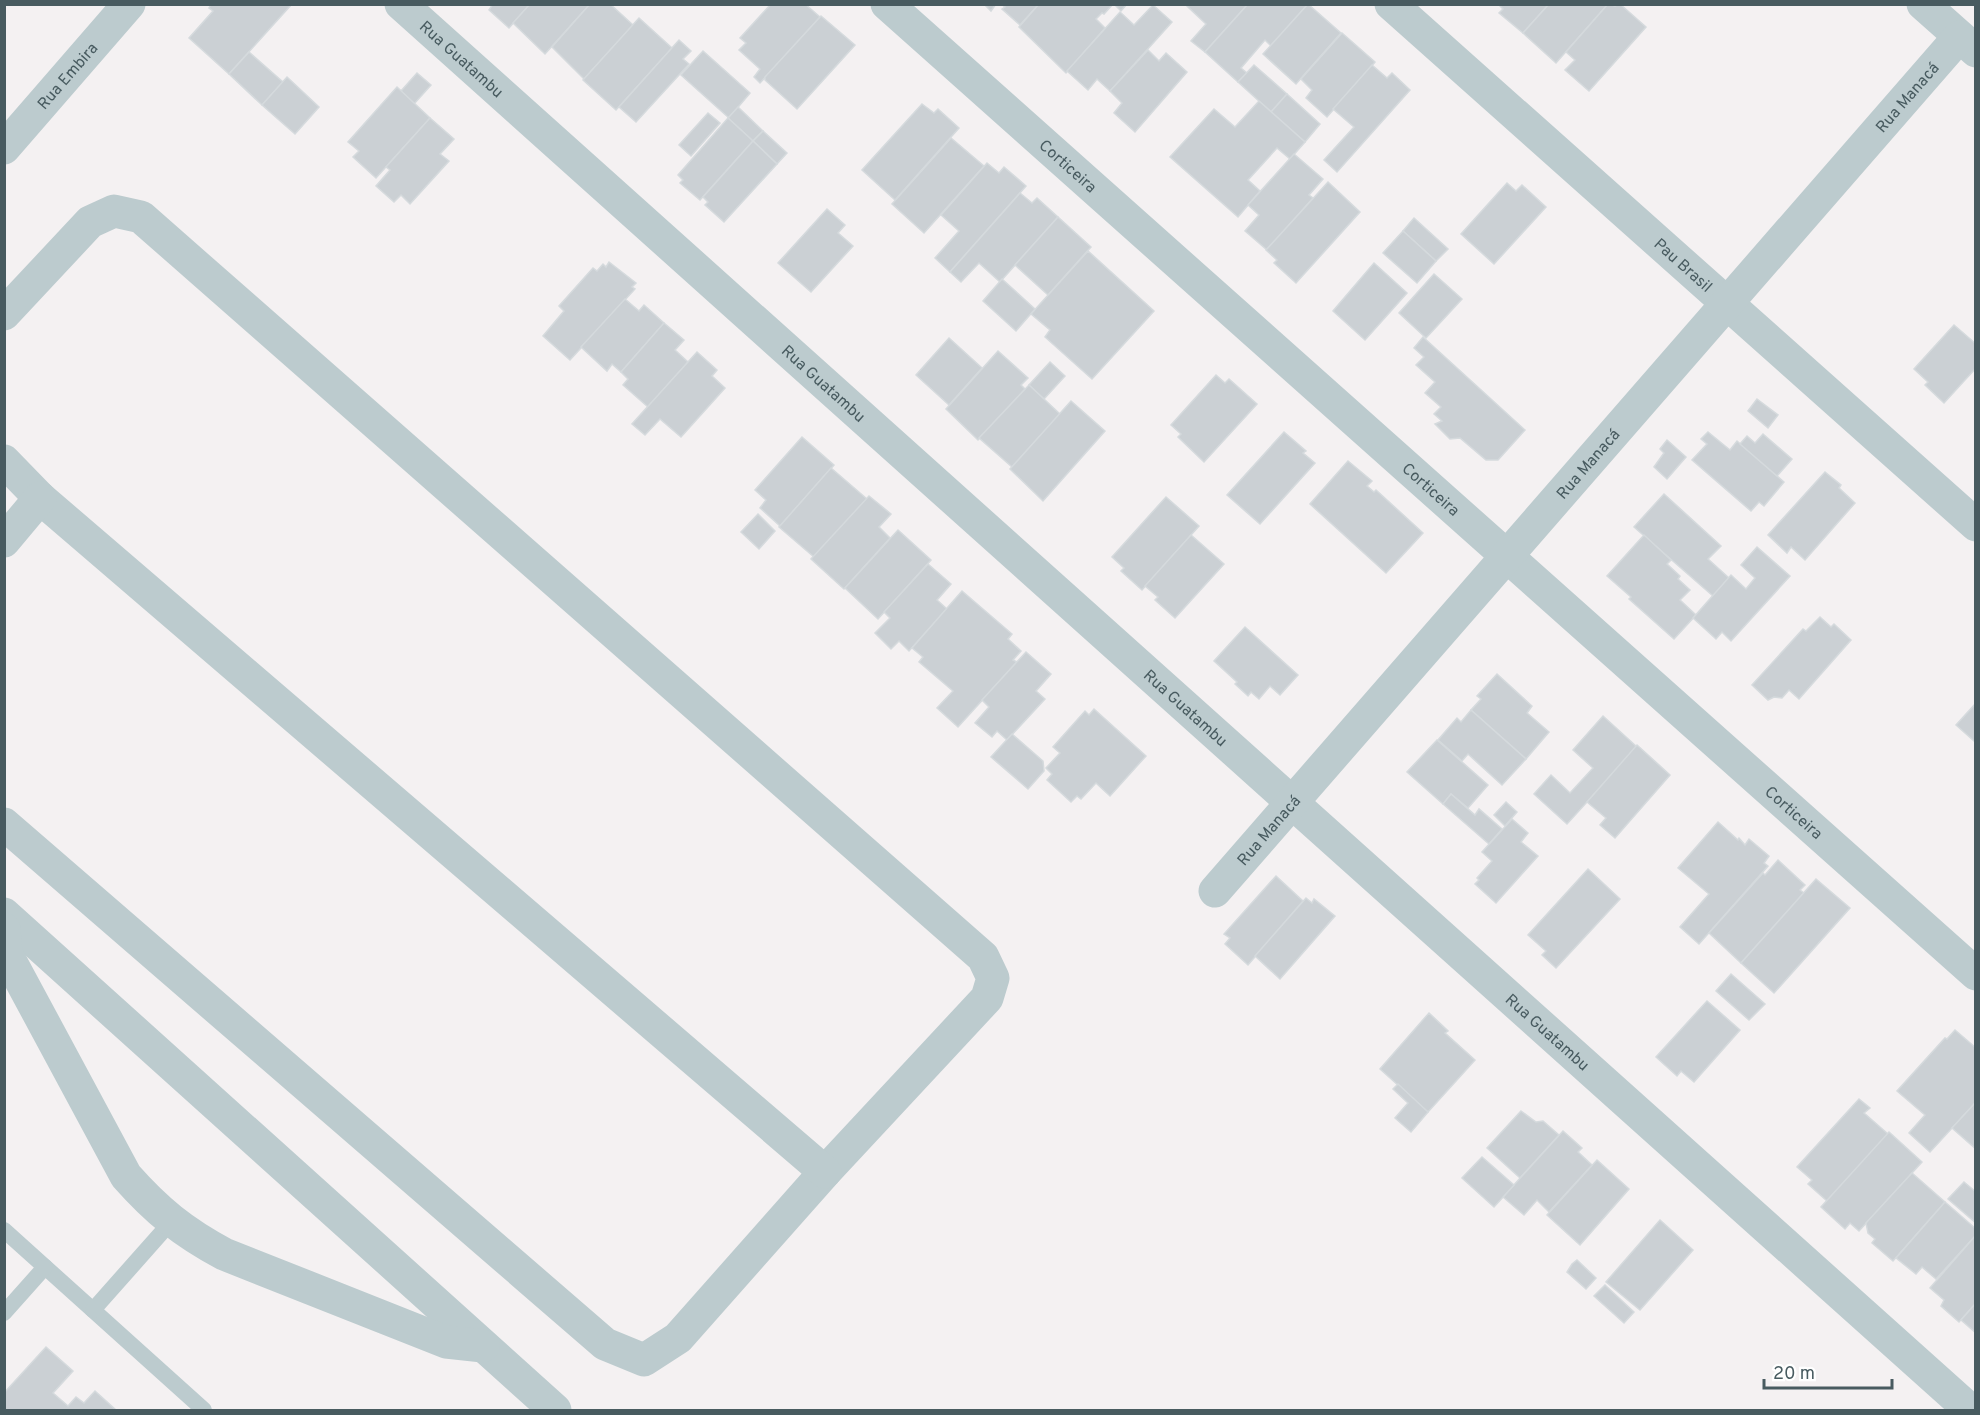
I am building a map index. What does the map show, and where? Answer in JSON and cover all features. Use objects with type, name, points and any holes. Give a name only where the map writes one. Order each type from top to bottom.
[{"type":"street","name":"Rua Embira","points":[[4,148],[129,4]]},
{"type":"street","name":"Rua Guatambu","points":[[401,4],[1970,1410]]},
{"type":"street","name":"Corticeira","points":[[887,4],[1976,974]]},
{"type":"street","name":"Pau Brasil","points":[[1391,4],[1976,525]]},
{"type":"street","points":[[1923,4],[1967,44]]},
{"type":"street","name":"Rua Manacá","points":[[1215,891],[1727,303],[1967,44]]},
{"type":"street","points":[[4,314],[90,222],[114,211],[141,217],[983,957],[993,978],[987,998],[825,1172],[678,1338],[644,1360],[605,1344],[4,824]]},
{"type":"street","points":[[4,461],[40,498],[825,1172]]},
{"type":"street","points":[[4,542],[40,498]]},
{"type":"street","points":[[4,914],[555,1410]]},
{"type":"street","points":[[4,928],[6,953],[126,1176],[171,1222],[196,1239],[243,1262],[446,1342],[483,1346]]},
{"type":"lane","points":[[93,1310],[171,1222]]},
{"type":"lane","points":[[4,1230],[204,1410]]},
{"type":"lane","points":[[4,1313],[45,1266]]},
{"type":"building","points":[[211,4],[292,4],[229,74],[189,38],[213,11],[209,8]]},
{"type":"building","points":[[493,4],[530,4],[509,28],[489,10]]},
{"type":"building","points":[[530,4],[590,4],[545,54],[513,23]]},
{"type":"building","points":[[590,4],[610,4],[633,25],[584,79],[552,47]]},
{"type":"building","points":[[771,4],[805,4],[820,17],[760,83],[754,77],[760,69],[739,50],[746,43],[740,38]]},
{"type":"building","points":[[984,4],[996,4],[991,11]]},
{"type":"building","points":[[1001,4],[1039,4],[1020,25],[1002,9],[1005,7]]},
{"type":"building","points":[[1039,4],[1113,4],[1096,19],[1105,28],[1066,73],[1019,27]]},
{"type":"building","points":[[1127,4],[1121,11],[1116,6]]},
{"type":"building","points":[[1188,4],[1248,4],[1205,52],[1191,41],[1206,24],[1187,6]]},
{"type":"building","points":[[1248,4],[1308,4],[1271,46],[1265,40],[1241,68],[1247,73],[1238,82],[1205,52]]},
{"type":"building","points":[[1308,4],[1341,33],[1296,84],[1263,54]]},
{"type":"building","points":[[1498,4],[1549,4],[1523,33],[1499,13],[1503,9]]},
{"type":"building","points":[[1549,4],[1608,4],[1556,63],[1523,33]]},
{"type":"building","points":[[1608,4],[1615,6],[1620,4],[1646,27],[1589,91],[1565,70],[1575,60],[1566,52]]},
{"type":"building","points":[[1153,5],[1172,22],[1110,91],[1097,79],[1088,90],[1067,71],[1120,12],[1134,25]]},
{"type":"building","points":[[821,16],[855,45],[797,109],[765,80],[765,77]]},
{"type":"building","points":[[639,18],[672,48],[616,110],[583,80]]},
{"type":"building","points":[[1342,33],[1375,62],[1327,117],[1306,98],[1312,90],[1301,79]]},
{"type":"building","points":[[679,40],[691,51],[683,59],[689,64],[636,122],[619,107]]},
{"type":"building","points":[[1148,50],[1159,61],[1166,53],[1187,72],[1135,132],[1114,113],[1122,103],[1110,91]]},
{"type":"building","points":[[703,51],[750,93],[729,118],[681,75]]},
{"type":"building","points":[[249,52],[283,82],[262,105],[229,74]]},
{"type":"building","points":[[1254,65],[1287,94],[1271,112],[1238,82]]},
{"type":"building","points":[[1372,65],[1387,78],[1392,73],[1410,90],[1337,172],[1324,160],[1354,127],[1333,109]]},
{"type":"building","points":[[417,73],[431,85],[414,104],[401,91]]},
{"type":"building","points":[[287,77],[319,107],[295,134],[262,105]]},
{"type":"building","points":[[397,87],[430,118],[376,178],[353,157],[359,151],[348,142]]},
{"type":"building","points":[[1287,94],[1320,124],[1305,142],[1271,112]]},
{"type":"building","points":[[1259,101],[1305,142],[1290,159],[1277,148],[1248,180],[1260,191],[1238,217],[1170,157],[1214,109],[1235,127]]},
{"type":"building","points":[[922,104],[934,113],[938,109],[959,128],[895,200],[862,170]]},
{"type":"building","points":[[738,107],[763,131],[753,141],[728,118]]},
{"type":"building","points":[[708,113],[720,123],[691,156],[679,145]]},
{"type":"building","points":[[430,118],[454,139],[440,154],[449,161],[410,204],[401,195],[394,202],[376,186],[390,170],[386,167]]},
{"type":"building","points":[[728,118],[753,141],[700,200],[680,183],[683,180],[678,175]]},
{"type":"building","points":[[763,131],[787,153],[777,164],[753,141]]},
{"type":"building","points":[[951,138],[984,166],[924,233],[892,204]]},
{"type":"building","points":[[753,141],[777,164],[724,222],[705,205],[708,202],[703,197]]},
{"type":"building","points":[[1294,154],[1323,179],[1309,195],[1313,198],[1267,250],[1245,231],[1259,215],[1248,205]]},
{"type":"building","points":[[987,163],[999,173],[1004,167],[1026,186],[950,272],[935,258],[959,231],[941,215]]},
{"type":"building","points":[[1328,182],[1360,212],[1296,283],[1274,263],[1277,260],[1266,250]]},
{"type":"building","points":[[1507,183],[1516,191],[1522,185],[1546,207],[1494,264],[1461,234]]},
{"type":"building","points":[[1020,193],[1032,203],[1037,198],[1058,217],[1000,282],[979,263],[961,282],[950,272]]},
{"type":"building","points":[[827,209],[845,225],[838,233],[853,246],[811,292],[778,263]]},
{"type":"building","points":[[1058,217],[1091,247],[1048,295],[1015,265]]},
{"type":"building","points":[[1414,218],[1448,249],[1436,261],[1403,231]]},
{"type":"building","points":[[1403,231],[1436,261],[1417,283],[1383,253]]},
{"type":"building","points":[[1088,251],[1154,311],[1092,379],[1045,337],[1050,330],[1031,314]]},
{"type":"building","points":[[609,262],[636,283],[632,287],[635,289],[570,360],[543,336],[564,311],[559,306],[593,268],[597,271],[603,264],[606,267]]},
{"type":"building","points":[[1374,263],[1407,293],[1365,340],[1333,311]]},
{"type":"building","points":[[1434,274],[1462,299],[1426,338],[1399,313]]},
{"type":"building","points":[[1002,279],[1035,309],[1016,331],[983,301]]},
{"type":"building","points":[[625,299],[639,311],[644,305],[664,323],[621,372],[612,364],[607,371],[581,347]]},
{"type":"building","points":[[664,323],[684,340],[675,350],[688,362],[648,407],[623,385],[628,379],[621,372]]},
{"type":"building","points":[[1954,325],[1976,344],[1976,368],[1944,403],[1925,385],[1928,382],[1914,369]]},
{"type":"building","points":[[1423,337],[1525,430],[1498,460],[1486,460],[1460,438],[1450,439],[1435,424],[1442,421],[1434,414],[1441,407],[1425,393],[1435,382],[1416,365],[1424,357],[1414,348]]},
{"type":"building","points":[[949,338],[982,368],[949,405],[916,375]]},
{"type":"building","points":[[998,351],[1028,378],[1021,385],[1025,389],[978,440],[946,409]]},
{"type":"building","points":[[697,352],[717,370],[712,376],[725,388],[681,437],[660,419],[645,435],[632,424]]},
{"type":"building","points":[[1050,362],[1065,376],[1044,399],[1029,385]]},
{"type":"building","points":[[1216,375],[1225,383],[1229,379],[1257,404],[1204,462],[1178,437],[1181,434],[1171,425]]},
{"type":"building","points":[[1029,385],[1060,414],[1012,467],[979,438]]},
{"type":"building","points":[[1757,399],[1778,415],[1768,428],[1748,411]]},
{"type":"building","points":[[1071,401],[1105,431],[1043,501],[1010,469]]},
{"type":"building","points":[[1284,432],[1306,451],[1303,453],[1315,463],[1260,524],[1227,495]]},
{"type":"building","points":[[1708,432],[1730,450],[1737,441],[1784,482],[1764,506],[1759,502],[1751,511],[1692,460],[1707,444],[1701,439]]},
{"type":"building","points":[[1763,434],[1792,459],[1777,476],[1740,444],[1747,436],[1755,443]]},
{"type":"building","points":[[802,437],[834,465],[780,526],[760,508],[766,500],[755,490]]},
{"type":"building","points":[[1667,440],[1686,457],[1667,479],[1654,467],[1664,453],[1660,449]]},
{"type":"building","points":[[1348,461],[1372,481],[1367,486],[1374,492],[1376,490],[1423,533],[1386,573],[1310,504]]},
{"type":"building","points":[[831,468],[867,499],[814,557],[779,527]]},
{"type":"building","points":[[1825,472],[1841,485],[1839,488],[1855,503],[1805,560],[1791,547],[1787,553],[1768,535]]},
{"type":"building","points":[[1664,494],[1721,546],[1708,559],[1729,578],[1713,596],[1634,527]]},
{"type":"building","points":[[869,496],[891,514],[879,527],[890,538],[844,589],[811,559]]},
{"type":"building","points":[[1166,497],[1199,526],[1142,590],[1121,571],[1124,568],[1112,557]]},
{"type":"building","points":[[758,514],[775,531],[759,549],[741,532]]},
{"type":"building","points":[[898,530],[931,560],[878,619],[845,588]]},
{"type":"building","points":[[1191,535],[1224,564],[1175,618],[1155,600],[1158,597],[1145,586]]},
{"type":"building","points":[[1644,535],[1671,560],[1667,564],[1690,590],[1680,600],[1696,615],[1674,639],[1607,576]]},
{"type":"building","points":[[1757,547],[1790,576],[1731,641],[1722,632],[1716,639],[1693,618],[1731,575],[1746,589],[1755,578],[1741,565]]},
{"type":"building","points":[[928,564],[951,584],[937,600],[947,609],[909,651],[899,641],[891,649],[875,633],[890,618],[884,612]]},
{"type":"building","points":[[962,591],[1012,634],[1008,639],[1021,651],[1013,660],[1017,662],[958,727],[937,708],[953,691],[919,662],[923,657],[912,648]]},
{"type":"building","points":[[1820,617],[1831,627],[1834,624],[1851,640],[1799,699],[1789,690],[1782,698],[1774,697],[1768,700],[1752,685],[1803,629],[1806,631]]},
{"type":"building","points":[[1245,627],[1298,675],[1280,695],[1270,686],[1259,699],[1251,692],[1248,696],[1235,684],[1237,682],[1214,661]]},
{"type":"building","points":[[1026,652],[1051,674],[1036,691],[1045,699],[1007,740],[997,731],[992,737],[975,723],[989,707],[982,700]]},
{"type":"building","points":[[1497,674],[1532,706],[1527,713],[1549,732],[1526,759],[1471,710],[1481,699],[1477,696]]},
{"type":"building","points":[[1976,703],[1976,739],[1974,741],[1956,725]]},
{"type":"building","points":[[1094,709],[1146,756],[1110,796],[1096,783],[1081,799],[1077,796],[1071,802],[1047,780],[1052,774],[1046,768],[1060,753],[1053,747],[1085,711],[1089,715]]},
{"type":"building","points":[[1471,710],[1526,759],[1502,785],[1468,754],[1462,761],[1438,740],[1457,718],[1461,722]]},
{"type":"building","points":[[1603,716],[1637,747],[1567,824],[1534,794],[1551,775],[1570,793],[1593,768],[1573,750]]},
{"type":"building","points":[[1012,734],[1043,761],[1044,771],[1028,789],[991,757]]},
{"type":"building","points":[[1437,740],[1488,785],[1468,808],[1451,794],[1443,804],[1407,772]]},
{"type":"building","points":[[1637,745],[1670,775],[1615,838],[1600,825],[1606,818],[1587,802]]},
{"type":"building","points":[[1451,794],[1475,815],[1479,809],[1502,829],[1489,844],[1443,804]]},
{"type":"building","points":[[1506,802],[1517,812],[1505,826],[1494,815]]},
{"type":"building","points":[[1512,819],[1528,833],[1521,842],[1538,856],[1496,903],[1475,884],[1479,880],[1477,878],[1492,861],[1482,852]]},
{"type":"building","points":[[1718,822],[1745,845],[1749,839],[1769,856],[1764,863],[1768,866],[1699,944],[1680,927],[1709,894],[1678,868]]},
{"type":"building","points":[[1778,860],[1805,885],[1800,890],[1804,893],[1741,963],[1709,933],[1763,873],[1765,875]]},
{"type":"building","points":[[1588,869],[1620,899],[1556,968],[1542,955],[1546,951],[1528,935]]},
{"type":"building","points":[[1276,876],[1303,901],[1248,965],[1225,944],[1230,938],[1224,934]]},
{"type":"building","points":[[1816,879],[1850,908],[1774,993],[1741,963]]},
{"type":"building","points":[[1306,898],[1312,903],[1314,899],[1335,916],[1280,979],[1255,956]]},
{"type":"building","points":[[1731,974],[1765,1004],[1749,1020],[1716,991]]},
{"type":"building","points":[[1707,1001],[1740,1030],[1694,1082],[1681,1071],[1677,1076],[1656,1057]]},
{"type":"building","points":[[1429,1013],[1448,1031],[1445,1033],[1475,1060],[1428,1112],[1380,1069]]},
{"type":"building","points":[[1955,1030],[1976,1048],[1976,1102],[1930,1152],[1909,1133],[1925,1115],[1897,1091]]},
{"type":"building","points":[[1398,1084],[1428,1112],[1411,1132],[1395,1118],[1408,1103],[1393,1089]]},
{"type":"building","points":[[1859,1099],[1870,1108],[1864,1113],[1888,1134],[1827,1201],[1808,1184],[1812,1180],[1797,1167]]},
{"type":"building","points":[[1976,1102],[1976,1149],[1952,1128]]},
{"type":"building","points":[[1521,1111],[1536,1122],[1543,1121],[1559,1135],[1520,1178],[1487,1148]]},
{"type":"building","points":[[1563,1131],[1582,1148],[1578,1152],[1592,1165],[1549,1212],[1537,1200],[1524,1215],[1503,1197]]},
{"type":"building","points":[[1889,1132],[1922,1162],[1859,1231],[1850,1223],[1845,1229],[1821,1207]]},
{"type":"building","points":[[1482,1157],[1514,1185],[1494,1207],[1462,1178]]},
{"type":"building","points":[[1597,1160],[1629,1189],[1580,1245],[1547,1215]]},
{"type":"building","points":[[1912,1173],[1945,1202],[1893,1261],[1872,1243],[1875,1239],[1868,1233],[1866,1223]]},
{"type":"building","points":[[1964,1182],[1976,1192],[1976,1223],[1948,1199]]},
{"type":"building","points":[[1945,1202],[1976,1229],[1976,1235],[1936,1279],[1922,1267],[1916,1274],[1896,1258]]},
{"type":"building","points":[[1660,1220],[1693,1250],[1640,1310],[1606,1282]]},
{"type":"building","points":[[1976,1235],[1976,1303],[1959,1322],[1941,1306],[1944,1300],[1930,1288]]},
{"type":"building","points":[[1577,1260],[1596,1278],[1586,1289],[1567,1272]]},
{"type":"building","points":[[1605,1285],[1634,1312],[1624,1323],[1594,1296]]},
{"type":"building","points":[[1976,1303],[1976,1333],[1961,1320]]},
{"type":"building","points":[[46,1347],[73,1371],[53,1393],[68,1406],[76,1397],[84,1403],[95,1391],[116,1410],[4,1410],[4,1393]]}]
